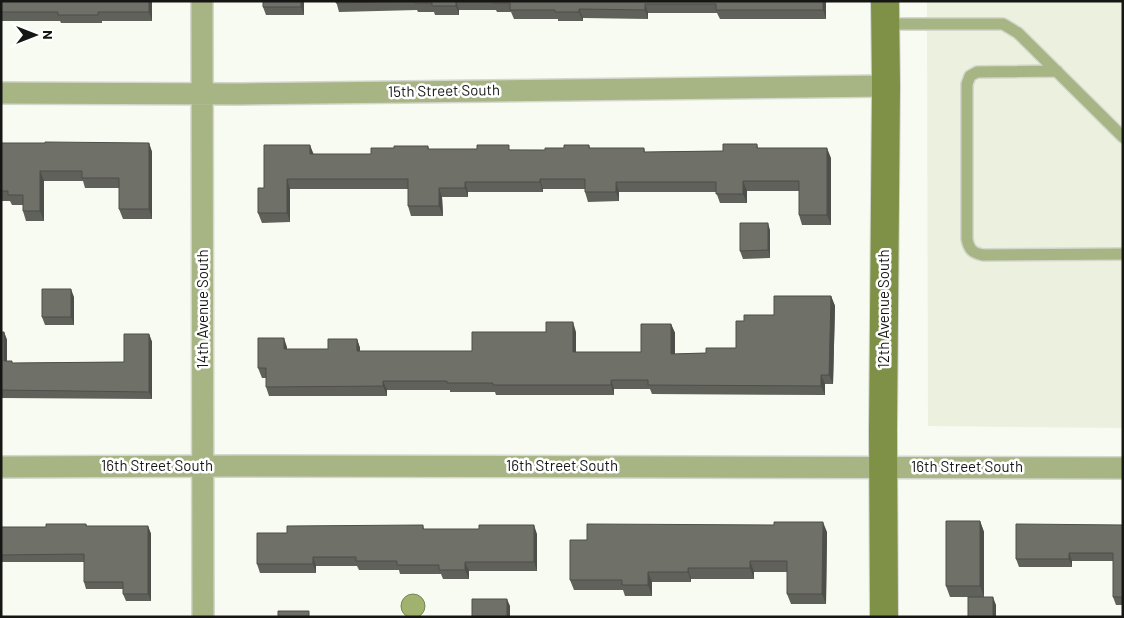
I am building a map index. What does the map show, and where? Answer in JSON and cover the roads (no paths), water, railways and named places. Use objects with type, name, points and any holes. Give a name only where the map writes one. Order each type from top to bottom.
[{"type":"street","name":"14th Avenue South","points":[[202,1],[204,93],[203,617]]},
{"type":"street","name":"12th Avenue South","points":[[884,617],[885,13]]},
{"type":"street","name":"15th Street South","points":[[1,93],[204,93],[886,86]]},
{"type":"street","name":"16th Street South","points":[[1,467],[1123,468]]},
{"type":"lane","points":[[885,13],[1003,24],[1018,33],[1123,137]]},
{"type":"lane","points":[[1057,71],[976,72],[970,76],[967,84],[967,239],[969,248],[974,253],[984,255],[1123,254]]}]
